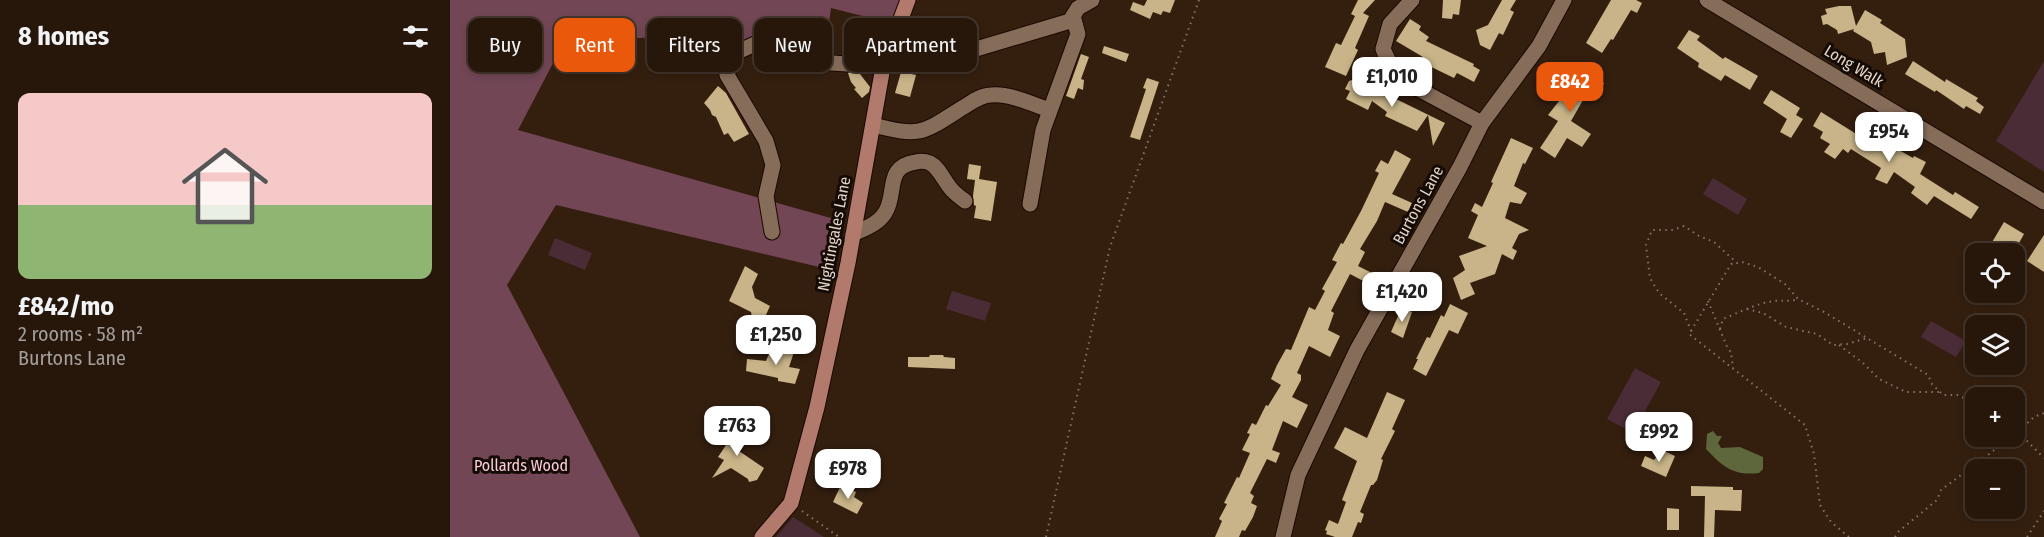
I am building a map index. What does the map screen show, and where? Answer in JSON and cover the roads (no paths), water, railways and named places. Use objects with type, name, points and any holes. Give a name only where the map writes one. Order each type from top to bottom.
[{"type":"main road","name":"Nightingales Lane","points":[[901,18],[908,0]]},
{"type":"main road","name":"Nightingales Lane","points":[[762,537],[791,503],[817,407],[853,234],[883,72]]},
{"type":"street","points":[[977,49],[1070,21],[1078,8],[1092,0]]},
{"type":"street","points":[[1412,0],[1390,24],[1383,49],[1396,77],[1482,123]]},
{"type":"street","name":"Burtons Lane","points":[[1283,537],[1298,476],[1357,350],[1460,167],[1482,123],[1539,46],[1564,0]]},
{"type":"street","name":"Long Walk","points":[[1707,0],[2044,202]]},
{"type":"street","points":[[1030,204],[1042,130],[1078,34],[1073,16]]},
{"type":"street","points":[[772,232],[766,195],[773,165],[766,141],[728,75],[733,54],[757,43],[801,61],[844,64]]},
{"type":"street","points":[[873,125],[905,132],[924,132],[980,97],[992,94],[1049,110]]},
{"type":"street","points":[[853,234],[882,217],[887,209],[892,182],[898,169],[908,163],[921,161],[930,163],[953,191],[965,201]]},
{"type":"park label","name":"Pollards Wood","points":[[521,465]]}]
